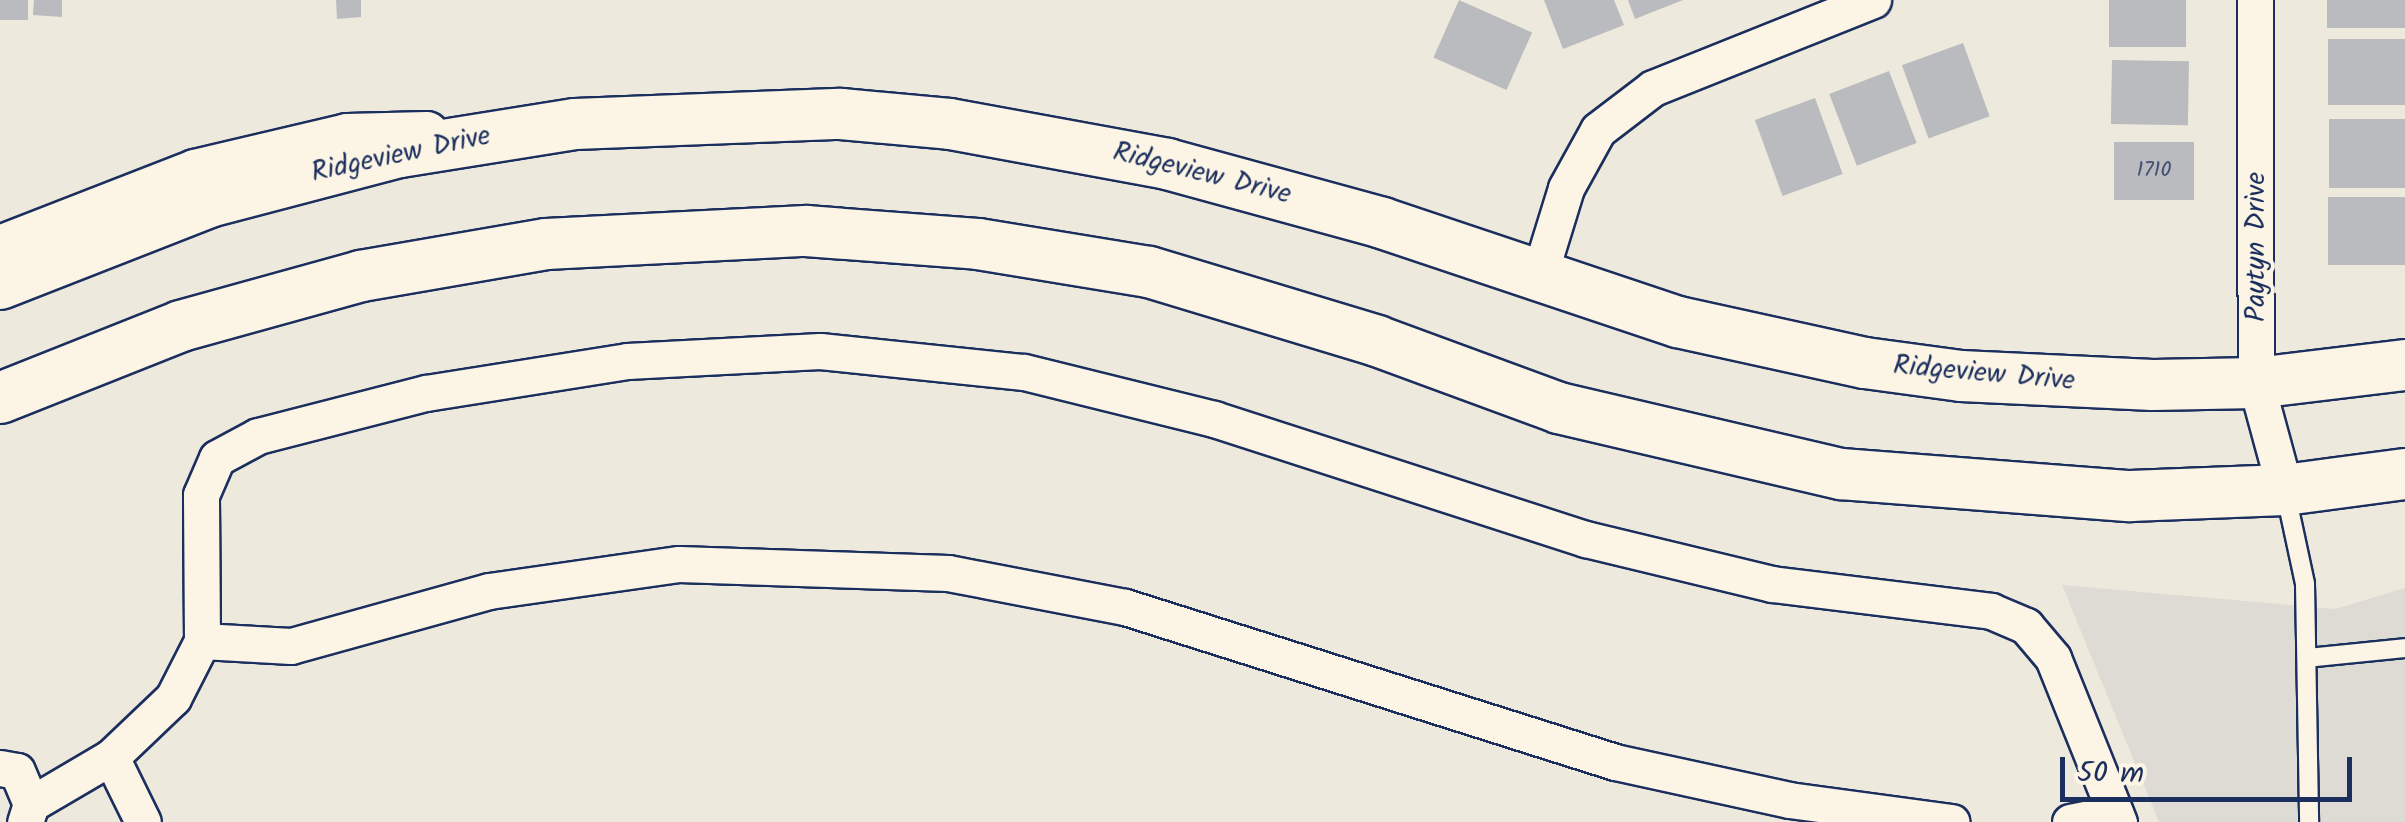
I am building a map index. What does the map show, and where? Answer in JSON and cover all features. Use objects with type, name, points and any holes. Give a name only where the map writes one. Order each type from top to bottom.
[{"type":"main road","name":"Ridgeview Drive","points":[[0,284],[115,235],[304,174],[538,129],[752,113],[950,124],[1059,141],[1278,191],[1678,322],[1865,363],[2057,383],[2256,382],[2405,365]]},
{"type":"main road","points":[[0,398],[182,326],[362,276],[546,244],[806,231],[978,244],[1149,272],[1378,340],[1558,408],[1841,474],[2033,493],[2285,490],[2405,474]]},
{"type":"street","points":[[1539,276],[1566,188],[1598,130],[1653,88],[1874,0]]},
{"type":"street","name":"Paytyn Drive","points":[[2255,0],[2256,382],[2285,490]]},
{"type":"street","points":[[0,247],[195,171],[347,135],[538,129]]},
{"type":"street","points":[[0,768],[17,771],[28,813],[111,758],[173,698],[202,641],[201,495],[217,458],[258,436],[426,393],[627,361],[820,351],[1024,372],[1214,419],[1586,539],[1772,584],[1992,611],[2026,626],[2054,658],[2117,818],[2070,822]]},
{"type":"street","points":[[202,641],[291,646],[489,591],[678,564],[948,572],[1124,607],[1614,762],[1789,800],[1952,822]]},
{"type":"street","points":[[111,758],[143,822]]},
{"type":"lane","points":[[2285,490],[2305,584],[2310,822]]},
{"type":"lane","points":[[2308,658],[2405,648]]},
{"type":"shaded area","points":[[2062,585],[2335,609],[2405,588],[2405,822],[2159,822]]},
{"type":"building","points":[[0,0],[28,0],[28,20],[0,20]]},
{"type":"building","points":[[34,0],[62,0],[62,17],[33,15]]},
{"type":"building","points":[[336,0],[361,0],[361,17],[337,19]]},
{"type":"building","points":[[1459,0],[1532,33],[1506,90],[1433,58]]},
{"type":"building","points":[[1544,0],[1614,0],[1624,25],[1563,49]]},
{"type":"building","points":[[1628,0],[1683,0],[1635,19]]},
{"type":"building","points":[[2109,0],[2186,0],[2186,47],[2109,47]]},
{"type":"building","points":[[2327,0],[2405,0],[2405,28],[2327,28]]},
{"type":"building","points":[[2328,39],[2405,39],[2405,105],[2328,105]]},
{"type":"building","points":[[1963,43],[1990,116],[1929,139],[1902,65]]},
{"type":"building","points":[[2112,60],[2189,61],[2188,125],[2111,124]]},
{"type":"building","points":[[1889,71],[1917,143],[1857,166],[1829,94]]},
{"type":"building","points":[[1815,98],[1843,174],[1783,196],[1755,120]]},
{"type":"building","points":[[2329,119],[2405,119],[2405,188],[2329,188]]},
{"type":"building","points":[[2114,142],[2194,142],[2194,200],[2114,200]]},
{"type":"building","points":[[2328,197],[2405,197],[2405,265],[2328,265]]}]
